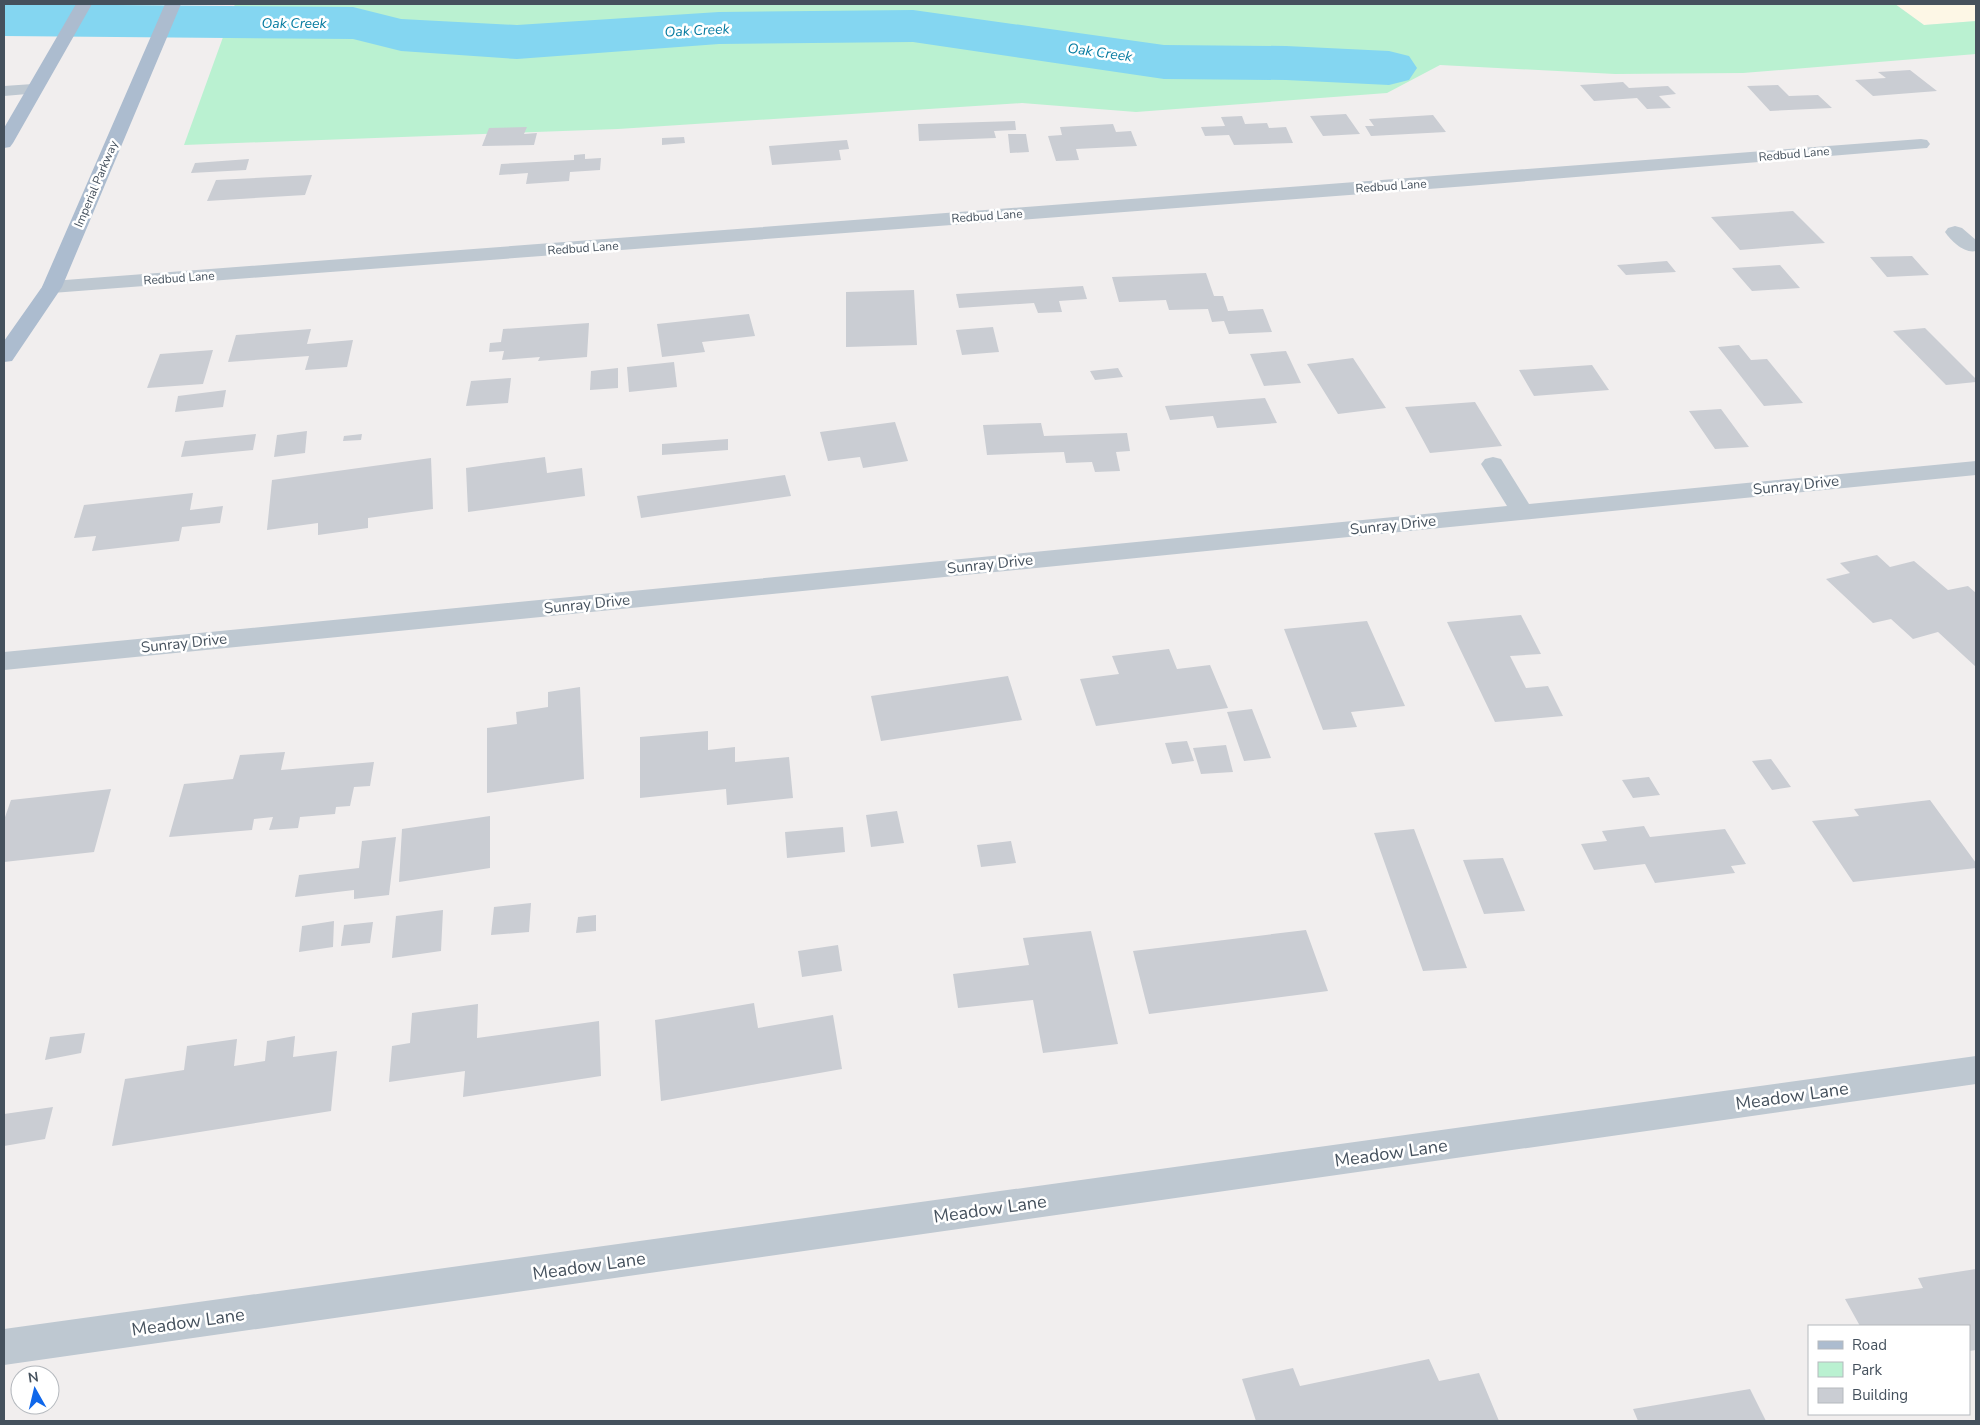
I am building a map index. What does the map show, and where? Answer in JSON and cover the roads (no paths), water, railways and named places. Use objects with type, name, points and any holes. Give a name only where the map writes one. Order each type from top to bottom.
[{"type":"main road","points":[[4,143],[84,4]]},
{"type":"main road","name":"Imperial Parkway","points":[[4,356],[52,287],[173,4]]},
{"type":"street","points":[[4,90],[34,89]]},
{"type":"street","name":"Redbud Lane","points":[[52,287],[1921,144]]},
{"type":"street","points":[[1955,232],[1972,246]]},
{"type":"street","points":[[1492,464],[1522,512]]},
{"type":"street","name":"Sunray Drive","points":[[4,661],[1976,468]]},
{"type":"street","name":"Meadow Lane","points":[[4,1347],[1976,1070]]},
{"type":"waterway","name":"Oak Creek","points":[[4,20],[353,23],[401,35],[517,42],[719,28],[913,26],[1164,62],[1286,63],[1389,68]]}]
